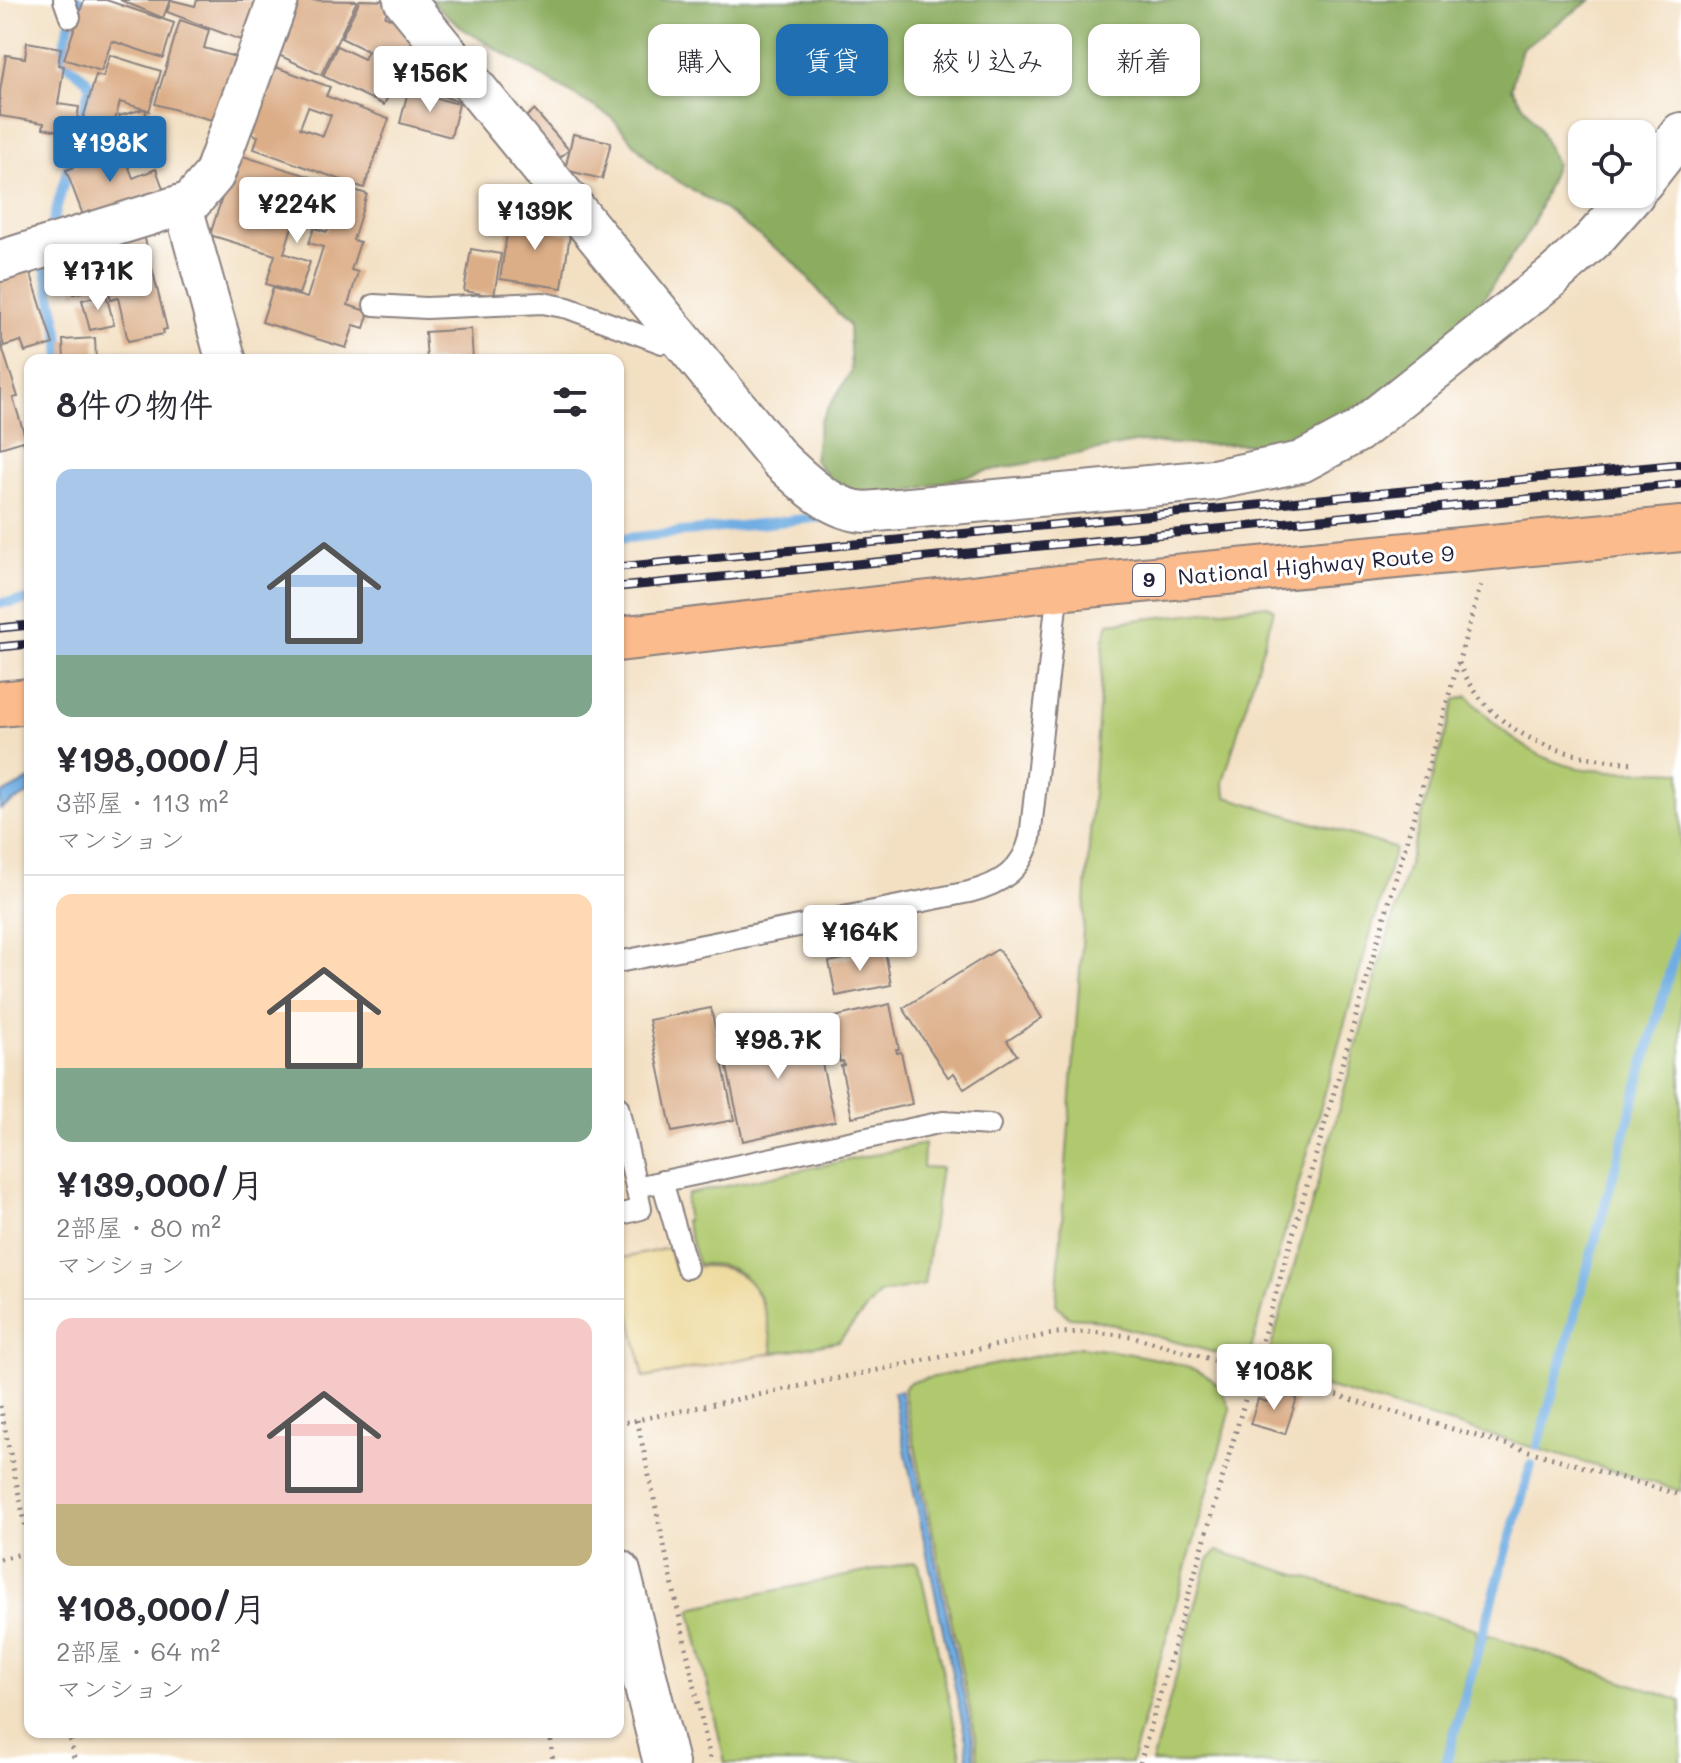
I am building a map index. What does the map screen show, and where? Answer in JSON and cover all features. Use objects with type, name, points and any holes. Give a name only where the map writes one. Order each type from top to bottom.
[{"type":"highway","name":"National Highway Route 9","points":[[624,638],[1058,588],[1681,529]]},
{"type":"highway","points":[[0,704],[24,702]]},
{"type":"street","points":[[0,261],[183,206],[214,175],[278,0]]},
{"type":"street","points":[[404,0],[780,460],[837,507],[851,511],[1213,480],[1301,462],[1357,432],[1552,277],[1593,240],[1622,208]]},
{"type":"street","points":[[1656,165],[1681,133]]},
{"type":"street","points":[[624,1596],[666,1763]]},
{"type":"lane","points":[[183,206],[215,354]]},
{"type":"lane","points":[[183,206],[234,354]]},
{"type":"lane","points":[[374,305],[426,308],[529,301],[568,308],[662,343],[681,339]]},
{"type":"lane","points":[[624,961],[969,892],[987,888],[1004,879],[1021,861],[1030,838],[1058,588]]},
{"type":"lane","points":[[636,1187],[943,1122],[990,1125]]},
{"type":"lane","points":[[624,1134],[641,1209],[624,1213]]},
{"type":"lane","points":[[662,1181],[687,1268]]},
{"type":"path","points":[[1140,1763],[1480,592]]},
{"type":"path","points":[[1458,662],[1469,686],[1489,710],[1541,744],[1576,757],[1635,763]]},
{"type":"path","points":[[624,1423],[1056,1333],[1091,1332],[1131,1336],[1681,1495]]},
{"type":"path","points":[[0,1406],[24,1521]]},
{"type":"path","points":[[637,1420],[711,1763]]},
{"type":"path","points":[[0,1559],[24,1552]]},
{"type":"path","points":[[70,1738],[75,1763]]},
{"type":"path","points":[[551,1738],[553,1763]]},
{"type":"green space","points":[[430,0],[1591,0],[1522,48],[1511,88],[1538,126],[1556,164],[1532,226],[1467,323],[1360,409],[1298,443],[1195,445],[1140,442],[982,472],[883,498],[840,490],[814,460],[820,421],[851,372],[849,326],[795,263],[721,207],[656,168],[611,117],[463,29]]},
{"type":"green space","points":[[1267,605],[1274,610],[1223,782],[1227,797],[1395,848],[1250,1353],[1234,1358],[1089,1318],[1068,1317],[1056,1304],[1104,639],[1109,623]]},
{"type":"green space","points":[[1468,696],[1508,735],[1556,762],[1593,770],[1681,772],[1681,1491],[1268,1370],[1266,1365],[1455,700]]},
{"type":"green space","points":[[924,1144],[923,1167],[941,1168],[924,1285],[879,1294],[839,1341],[774,1353],[766,1314],[747,1279],[723,1266],[698,1264],[685,1221],[688,1194]]},
{"type":"green space","points":[[1080,1347],[1148,1357],[1200,1372],[1217,1384],[1231,1409],[1131,1763],[978,1763],[976,1739],[903,1389],[910,1382]]},
{"type":"green space","points":[[1218,1551],[1476,1629],[1477,1638],[1442,1763],[1152,1763],[1208,1560]]},
{"type":"green space","points":[[914,1562],[919,1565],[961,1755],[959,1763],[725,1763],[691,1611],[695,1607]]},
{"type":"green space","points":[[1490,1635],[1681,1701],[1681,1763],[1449,1763],[1485,1637]]},
{"type":"sand","points":[[669,1248],[675,1270],[700,1266],[736,1272],[757,1294],[773,1353],[644,1378],[624,1286],[624,1258]]},
{"type":"water","points":[[24,782],[24,796],[0,809],[0,795]]},
{"type":"water","points":[[900,1391],[973,1740],[975,1763],[968,1763],[966,1740],[893,1392]]},
{"type":"building","points":[[84,0],[106,0],[174,23],[163,58],[112,41],[101,71],[64,59]]},
{"type":"building","points":[[120,0],[170,0],[163,18]]},
{"type":"building","points":[[171,0],[195,6],[197,0],[262,0],[246,42],[167,12]]},
{"type":"building","points":[[292,0],[357,1],[321,75],[268,50]]},
{"type":"building","points":[[360,0],[392,1],[385,16],[419,31],[384,105],[323,76],[337,46],[364,59],[368,51],[341,38]]},
{"type":"building","points":[[180,20],[209,30],[204,48],[239,58],[219,122],[155,104]]},
{"type":"building","points":[[27,42],[61,48],[58,65],[64,66],[58,104],[79,107],[75,134],[43,128],[44,123],[0,116],[0,91],[6,55],[25,58]]},
{"type":"building","points":[[421,48],[463,103],[409,85]]},
{"type":"building","points":[[110,55],[161,71],[149,111],[145,109],[157,156],[131,163],[119,116],[144,109],[120,102],[111,135],[100,132],[95,151],[75,146],[96,75],[103,77]]},
{"type":"building","points":[[262,62],[330,87],[326,96],[389,119],[364,188],[254,149],[258,136],[237,128]],"holes":[[[308,107],[331,115],[323,136],[300,128]]]},
{"type":"building","points":[[408,91],[459,104],[451,137],[400,123]]},
{"type":"building","points":[[534,110],[569,150],[552,164],[518,124]]},
{"type":"building","points":[[573,134],[611,142],[602,179],[565,170]]},
{"type":"building","points":[[120,143],[133,178],[156,169],[165,194],[86,223],[66,170],[77,166],[75,160]]},
{"type":"building","points":[[236,154],[367,194],[353,240],[360,242],[351,270],[358,272],[348,305],[369,312],[364,328],[354,325],[346,348],[262,322],[273,288],[307,298],[323,247],[309,243],[314,228],[327,232],[339,194],[329,191],[318,227],[294,220],[284,253],[310,262],[299,294],[266,284],[275,255],[210,235]]},
{"type":"building","points":[[510,214],[558,221],[556,232],[570,234],[562,288],[500,279]]},
{"type":"building","points":[[144,235],[167,329],[163,330],[164,334],[128,341],[118,298],[111,300],[107,285],[74,294],[64,256]]},
{"type":"building","points":[[471,249],[501,254],[494,296],[464,291]]},
{"type":"building","points":[[29,268],[53,344],[25,352],[21,341],[4,346],[0,332],[0,276]]},
{"type":"building","points":[[106,294],[114,325],[90,330],[82,300]]},
{"type":"building","points":[[471,329],[473,354],[427,354],[425,332]]},
{"type":"building","points":[[95,338],[96,354],[64,354],[63,340]]},
{"type":"building","points":[[0,341],[18,397],[13,398],[24,433],[24,444],[23,441],[0,448]]},
{"type":"building","points":[[998,949],[1042,1018],[1007,1041],[1017,1055],[964,1089],[954,1073],[948,1077],[903,1008]]},
{"type":"building","points":[[885,951],[891,985],[836,996],[829,962]]},
{"type":"building","points":[[890,1004],[899,1049],[896,1049],[897,1053],[901,1052],[912,1104],[852,1117],[841,1066],[844,1065],[843,1061],[840,1062],[830,1018]]},
{"type":"building","points":[[711,1008],[734,1120],[672,1132],[649,1020]]},
{"type":"building","points":[[812,1020],[835,1121],[743,1141],[721,1040]]},
{"type":"building","points":[[1271,1390],[1297,1398],[1285,1434],[1250,1424],[1258,1399],[1267,1402]]},
{"type":"waterway","points":[[50,233],[90,86],[70,66],[64,49],[78,0]]},
{"type":"waterway","points":[[43,258],[59,332],[61,354]]},
{"type":"waterway","points":[[624,538],[823,517]]},
{"type":"waterway","points":[[0,603],[24,601]]},
{"type":"waterway","points":[[1538,1446],[1681,931]]},
{"type":"waterway","points":[[1446,1763],[1531,1465]]},
{"type":"railway","points":[[624,566],[1681,464]]},
{"type":"railway","points":[[624,586],[1681,484]]},
{"type":"railway","points":[[0,628],[24,626]]},
{"type":"railway","points":[[0,647],[24,645]]}]
